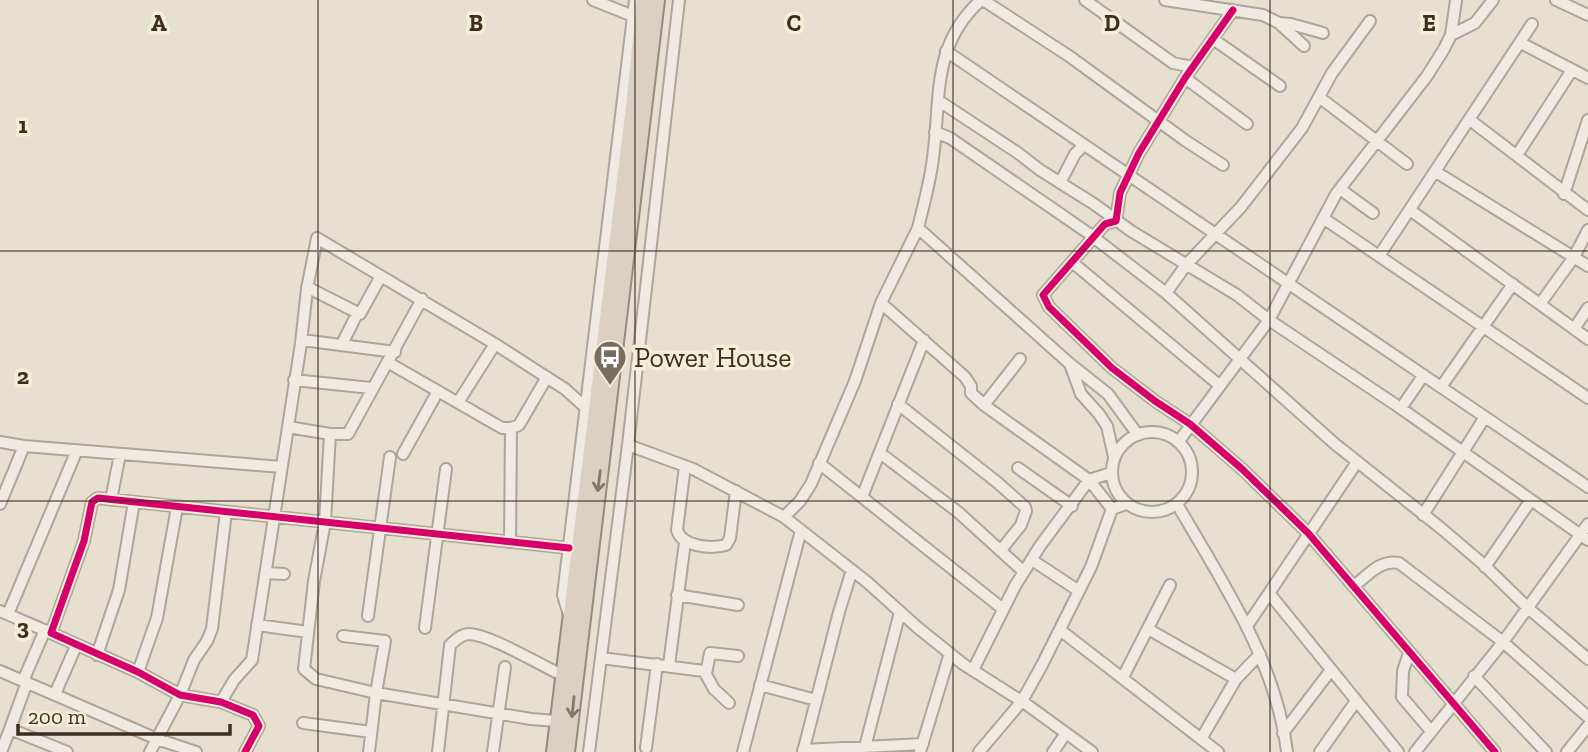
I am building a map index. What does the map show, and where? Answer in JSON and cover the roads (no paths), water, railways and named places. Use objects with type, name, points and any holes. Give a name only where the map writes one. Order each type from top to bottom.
[{"type":"highway","points":[[554,752],[644,0]]},
{"type":"highway","points":[[568,752],[657,0]]},
{"type":"street","points":[[593,0],[633,16]]},
{"type":"street","points":[[569,615],[563,595],[635,0]]},
{"type":"street","points":[[590,752],[679,0]]},
{"type":"street","points":[[785,517],[811,484],[855,381],[881,303],[918,228],[932,165],[941,66],[957,26],[966,13],[982,0],[1079,62],[1223,165]]},
{"type":"street","points":[[1085,0],[1172,63],[1193,67]]},
{"type":"street","points":[[1165,0],[1263,15],[1279,23],[1304,46]]},
{"type":"street","points":[[1179,441],[1269,320],[1340,189],[1427,76],[1451,35],[1457,0]]},
{"type":"street","points":[[1451,35],[1475,23],[1493,0]]},
{"type":"street","points":[[1556,0],[1559,4],[1588,15]]},
{"type":"street","points":[[1116,221],[1120,193],[1158,119],[1233,10]]},
{"type":"street","points":[[1166,293],[1186,265],[1241,207],[1294,138],[1332,73],[1370,21]]},
{"type":"street","points":[[1279,23],[1323,33]]},
{"type":"street","points":[[1379,256],[1532,24]]},
{"type":"street","points":[[1213,39],[1280,86]]},
{"type":"street","points":[[1521,43],[1588,78]]},
{"type":"street","points":[[946,51],[1588,487]]},
{"type":"street","points":[[1517,155],[1572,70]]},
{"type":"street","points":[[1185,78],[1247,124]]},
{"type":"street","points":[[1319,97],[1407,164]]},
{"type":"street","points":[[939,101],[1088,199],[1116,221],[1237,295],[1269,320],[1401,408],[1584,538]]},
{"type":"street","points":[[1470,120],[1588,210]]},
{"type":"street","points":[[1564,194],[1587,128]]},
{"type":"street","points":[[935,132],[950,138],[1094,237],[1166,293],[1357,462],[1485,567],[1588,659]]},
{"type":"street","points":[[1060,183],[1075,154],[1084,145]]},
{"type":"street","points":[[1436,172],[1588,266]]},
{"type":"street","points":[[1340,189],[1373,213]]},
{"type":"street","points":[[1410,210],[1588,339]]},
{"type":"street","points":[[1323,218],[1588,398]]},
{"type":"street","points":[[1116,221],[1105,224],[1043,295],[1049,307],[1112,368],[1190,424],[1251,477],[1308,533],[1490,750]]},
{"type":"street","points":[[918,228],[1069,363],[1108,394],[1138,435]]},
{"type":"street","points":[[1540,304],[1574,257],[1588,230]]},
{"type":"street","points":[[221,702],[234,680],[252,660],[302,340],[307,288],[317,238],[495,344],[565,389],[585,407]]},
{"type":"street","points":[[1072,262],[1219,384]]},
{"type":"street","points":[[342,344],[381,276]]},
{"type":"street","points":[[1441,387],[1513,284]]},
{"type":"street","points":[[307,288],[357,314]]},
{"type":"street","points":[[288,427],[348,434],[422,299]]},
{"type":"street","points":[[881,303],[965,377],[971,386],[971,393],[984,405],[1090,480],[1112,509]]},
{"type":"street","points":[[1574,329],[1588,308]]},
{"type":"street","points":[[302,340],[395,352]]},
{"type":"street","points":[[862,497],[924,340]]},
{"type":"street","points":[[459,401],[495,344]]},
{"type":"street","points":[[984,405],[1020,359]]},
{"type":"street","points":[[389,363],[502,428],[519,425],[547,377]]},
{"type":"street","points":[[1069,363],[1082,394],[1107,426],[1114,457],[1111,473],[1115,490],[1126,504],[1140,512],[1157,513],[1177,505],[1192,481],[1193,467],[1188,453],[1179,441],[1166,434],[1151,432],[1138,435],[1123,444],[1114,457]]},
{"type":"street","points":[[1401,408],[1423,376]]},
{"type":"street","points":[[294,380],[371,388]]},
{"type":"street","points":[[403,454],[438,391]]},
{"type":"street","points":[[898,404],[998,483],[1024,508],[1026,511],[1021,525],[1001,550]]},
{"type":"street","points":[[1423,515],[1485,417]]},
{"type":"street","points":[[510,542],[511,428]]},
{"type":"street","points":[[330,434],[325,522],[303,661],[304,669],[316,679],[376,693],[556,721]]},
{"type":"street","points":[[0,442],[282,467]]},
{"type":"street","points":[[628,444],[685,466],[785,517],[950,653],[1092,752]]},
{"type":"street","points":[[0,504],[24,446]]},
{"type":"street","points":[[77,450],[4,612],[138,672],[180,695],[221,702],[253,715],[259,726],[245,752]]},
{"type":"street","points":[[880,453],[958,512],[1024,572]]},
{"type":"street","points":[[111,500],[120,454]]},
{"type":"street","points":[[368,616],[378,528],[390,457]]},
{"type":"street","points":[[1247,626],[1357,462]]},
{"type":"street","points":[[819,463],[1003,610]]},
{"type":"street","points":[[685,466],[677,530],[678,536],[685,542],[718,548],[726,545],[730,538],[736,491]]},
{"type":"street","points":[[1018,468],[1072,506]]},
{"type":"street","points":[[425,628],[446,469]]},
{"type":"street","points":[[973,670],[1032,560],[1090,480],[1111,473]]},
{"type":"street","points":[[1,752],[25,682],[84,541],[92,502],[98,498],[569,548]]},
{"type":"street","points":[[1485,567],[1531,500]]},
{"type":"street","points":[[97,655],[119,590],[134,502]]},
{"type":"street","points":[[1112,509],[1126,504]]},
{"type":"street","points":[[1177,505],[1247,626],[1260,654],[1287,752]]},
{"type":"street","points":[[138,672],[157,618],[177,507]]},
{"type":"street","points":[[979,752],[1021,701],[1060,631],[1091,567],[1112,509]]},
{"type":"street","points":[[150,752],[180,695],[194,660],[212,629],[226,512]]},
{"type":"street","points":[[1415,752],[1584,538],[1588,524]]},
{"type":"street","points":[[743,752],[802,530]]},
{"type":"street","points":[[646,748],[685,542]]},
{"type":"street","points":[[1032,560],[1079,591]]},
{"type":"street","points":[[1354,586],[1382,564],[1390,561],[1399,563],[1503,642],[1588,717]]},
{"type":"street","points":[[852,570],[803,751],[865,747],[922,748],[950,653]]},
{"type":"street","points":[[266,573],[284,574]]},
{"type":"street","points":[[1123,677],[1170,585]]},
{"type":"street","points":[[1269,593],[1398,752]]},
{"type":"street","points":[[677,594],[738,605]]},
{"type":"street","points":[[865,747],[900,612]]},
{"type":"street","points":[[257,625],[308,632]]},
{"type":"street","points":[[1148,629],[1236,679]]},
{"type":"street","points":[[1060,631],[1218,752]]},
{"type":"street","points":[[438,752],[450,645],[462,635],[471,634],[497,643],[562,675]]},
{"type":"street","points":[[343,636],[385,641],[369,752]]},
{"type":"street","points":[[55,694],[76,646]]},
{"type":"street","points":[[706,674],[710,653],[738,656]]},
{"type":"street","points":[[1409,653],[1403,671],[1402,697],[1431,731]]},
{"type":"street","points":[[1201,739],[1236,679],[1260,654]]},
{"type":"street","points":[[601,658],[696,668],[706,674],[713,689],[729,703]]},
{"type":"street","points":[[494,752],[505,667]]},
{"type":"street","points":[[1283,733],[1331,670]]},
{"type":"street","points":[[0,671],[196,752]]},
{"type":"street","points":[[1474,676],[1546,752]]},
{"type":"street","points":[[760,685],[816,700]]},
{"type":"street","points":[[1320,752],[1356,701]]},
{"type":"street","points":[[303,723],[371,732]]},
{"type":"street","points":[[1567,752],[1588,726]]},
{"type":"street","points":[[10,729],[67,752]]},
{"type":"street","points":[[1053,752],[1066,733]]},
{"type":"place","name":"Power House","points":[[610,387]]}]
